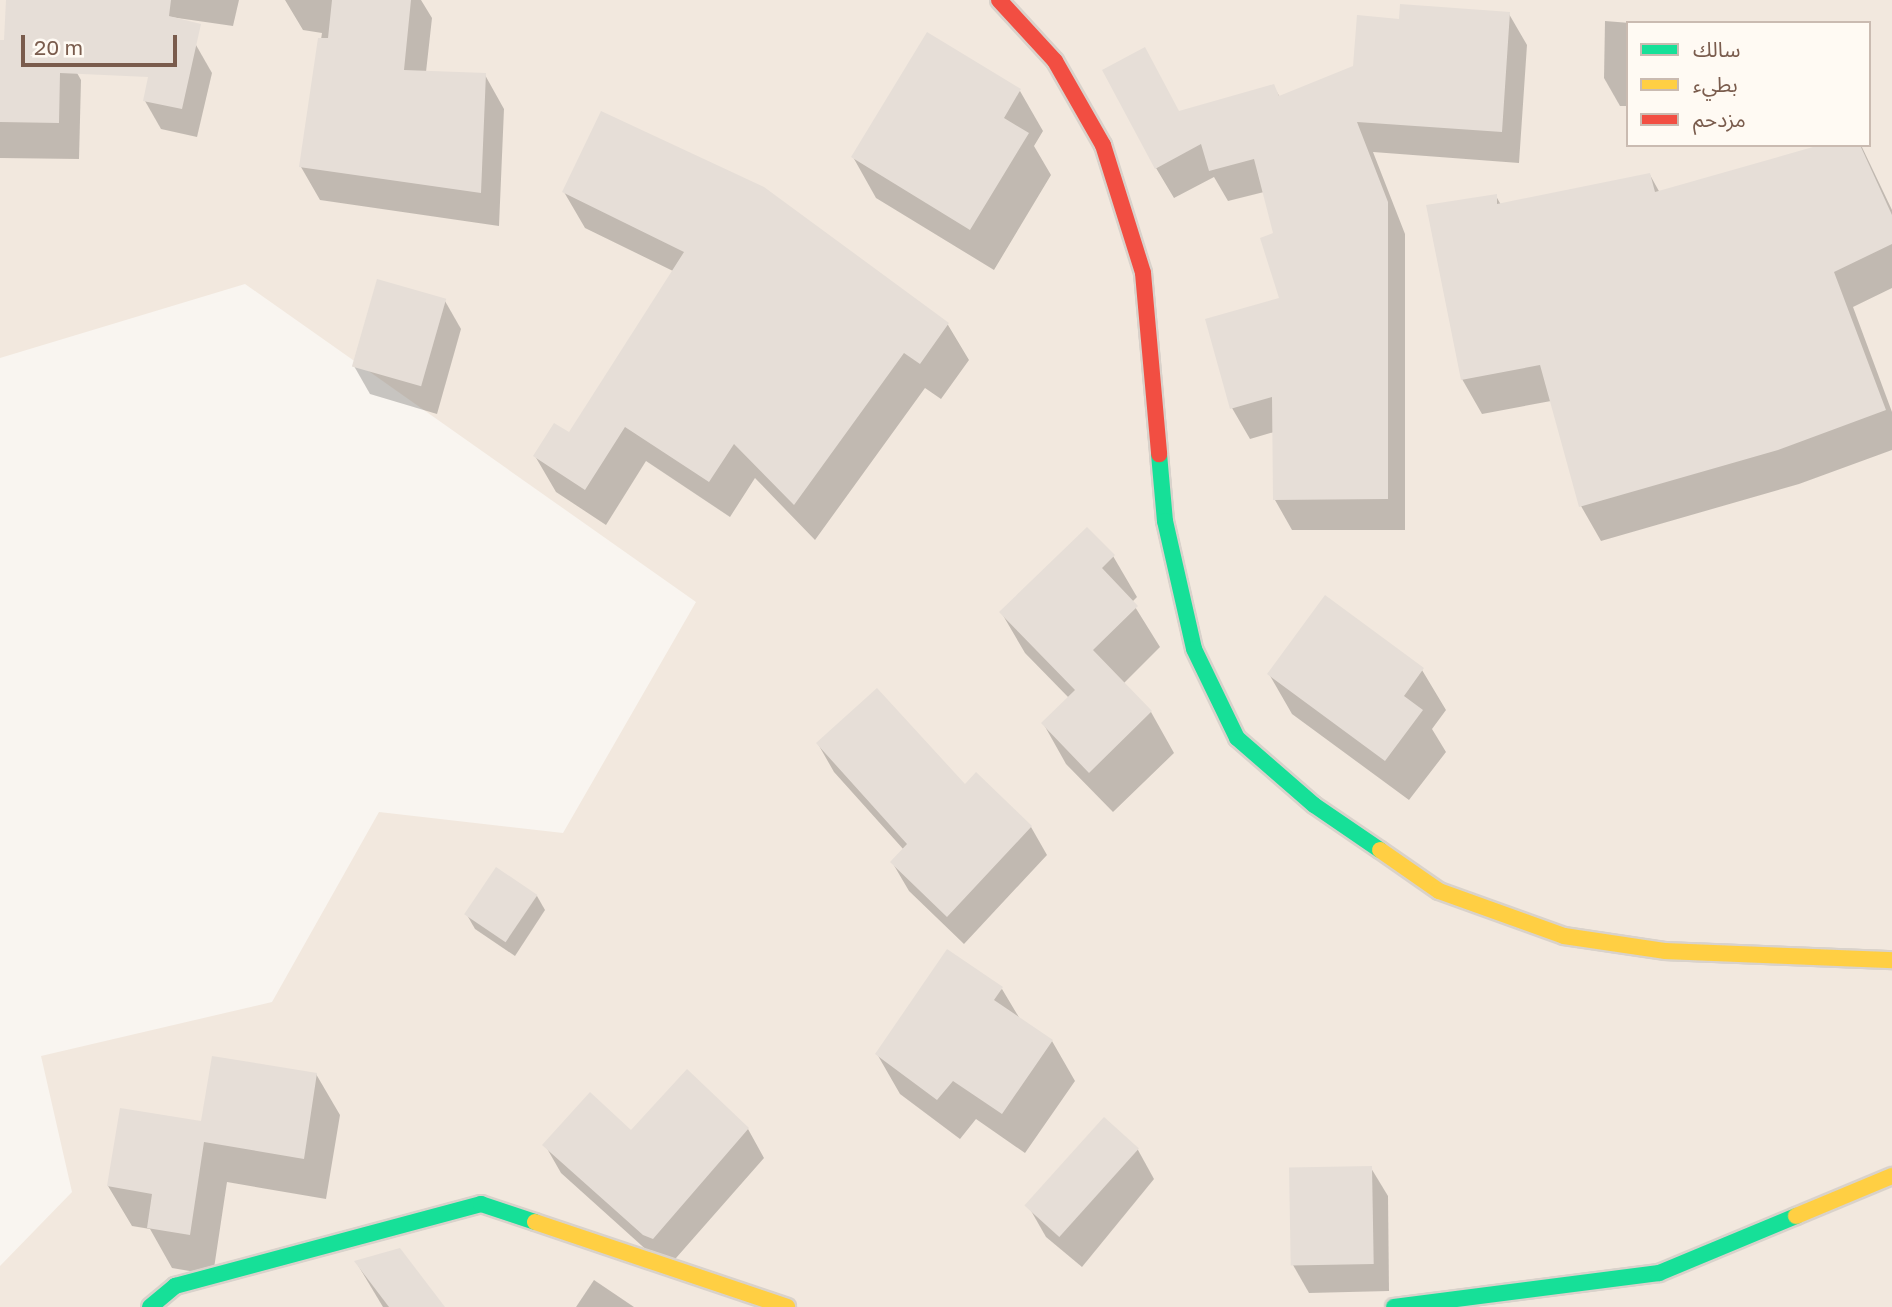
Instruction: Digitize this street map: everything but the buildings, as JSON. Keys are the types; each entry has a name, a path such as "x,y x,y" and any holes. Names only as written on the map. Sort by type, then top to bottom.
{"main road":[{"path":"999,0 1055,61 1103,145 1143,273 1165,521 1194,649 1237,738 1314,805 1439,891 1564,936 1665,951 1892,960"},
{"path":"1394,1307 1659,1273 1892,1176"},
{"path":"149,1307 175,1286 481,1205 787,1307"}],"shaded area":[{"path":"0,0 1892,0 1892,1307 0,1307 0,1266 72,1192 41,1056 272,1002 379,812 563,833 696,602 245,284 0,358"}],"traffic: fast":[{"path":"1159,454 1165,521 1194,649 1237,738 1314,805 1380,850"},
{"path":"150,1307 175,1286 481,1204 535,1222"},
{"path":"1394,1307 1659,1273 1796,1216"}],"traffic: slow":[{"path":"1380,850 1439,891 1564,936 1666,951 1892,960"},
{"path":"1796,1216 1892,1176"},
{"path":"535,1222 787,1307"}],"traffic: jam":[{"path":"999,0 1055,61 1103,145 1143,273 1159,454"}]}
